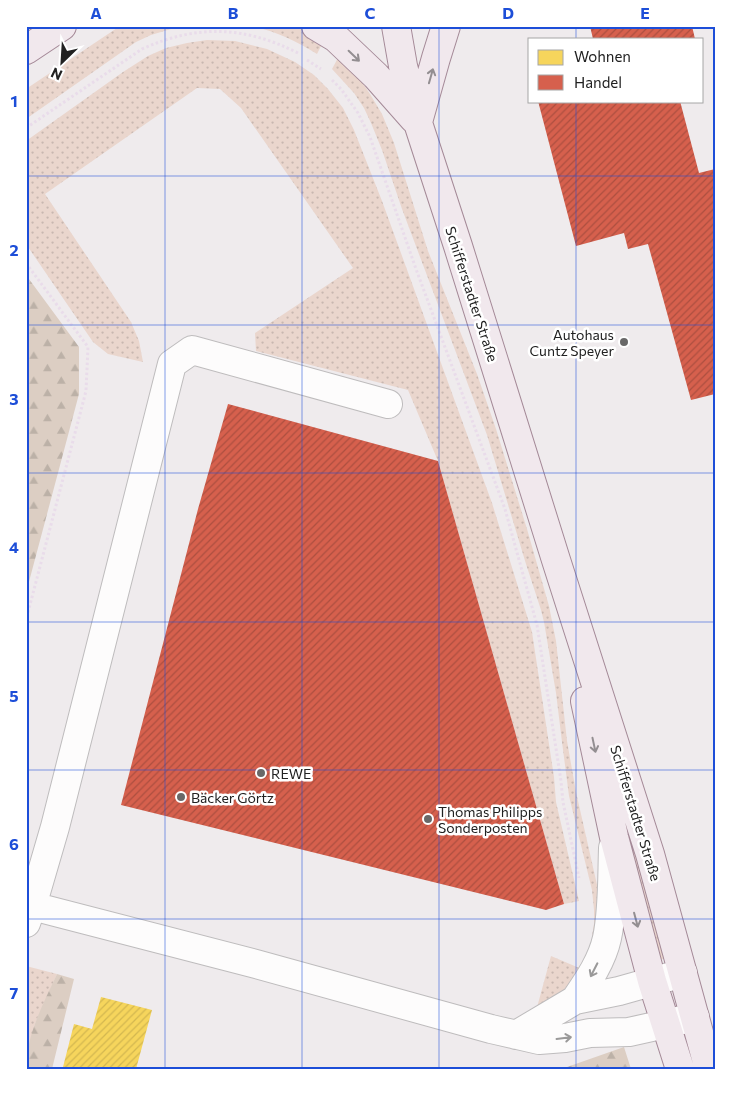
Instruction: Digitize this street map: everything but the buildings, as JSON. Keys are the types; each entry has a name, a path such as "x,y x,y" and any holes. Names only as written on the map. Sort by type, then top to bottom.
{"main road":[{"path":"26,50 62,26"},
{"path":"316,26 336,38 376,76 418,123"},
{"name":"Schifferstadter Straße","path":"396,26 403,66 418,123 650,854 709,1069"},
{"path":"418,123 446,26"},
{"name":"Schifferstadter Straße","path":"556,560 614,837 652,982 680,1069"}],"lane":[{"path":"388,404 192,350 172,364 55,828 29,914 265,967 491,1029 539,1040 566,1038 590,1033 629,1032 695,1016"},
{"path":"575,1000 589,980 607,938 612,893 614,837"},
{"path":"516,1035 575,1000 619,991 683,973"}],"path":[{"path":"26,128 142,49 158,42 198,32 220,31 241,33 269,40 285,47 301,55 320,69 341,89 353,105 370,137 416,269 505,508 537,625 563,802 579,878"},
{"path":"26,263 88,347 86,391 26,620"}],"shaded area":[{"path":"120,26 181,26 151,35 136,42 26,119 26,89"},
{"path":"252,26 298,26 323,42 317,54 286,37"},
{"path":"207,40 235,41 267,49 295,62 314,75 328,89 343,108 354,130 382,201 492,503 532,632 554,777 556,802 579,901 564,904 438,461 408,390 256,351 255,333 353,268 241,108 220,89 197,88 45,194 131,322 139,341 143,362 108,354 93,342 26,244 26,141 148,56 166,48"},
{"path":"339,56 358,76 370,94 382,114 394,143 428,251 477,374 496,429 527,529 549,606 556,641 567,741 576,792 600,898 597,938 592,936 594,910 592,890 569,796 556,693 541,610 487,435 402,209 382,150 364,108 354,93 332,69"},
{"path":"615,798 620,798 666,956 663,959 659,960"},
{"path":"551,956 584,970 539,1016 536,1011"},
{"path":"26,966 57,974 35,1024 26,1060"}],"green space":[{"path":"26,275 79,347 79,394 26,593"},
{"path":"57,974 74,979 52,1069 26,1069 32,1032"},
{"path":"624,1047 631,1069 567,1069 567,1067"}],"place":[{"name":"Autohaus Cuntz Speyer","path":"624,342"},
{"name":"REWE","path":"261,773"},
{"name":"Bäcker Görtz","path":"181,797"},
{"name":"Thomas Philipps Sonderposten","path":"428,819"}]}
